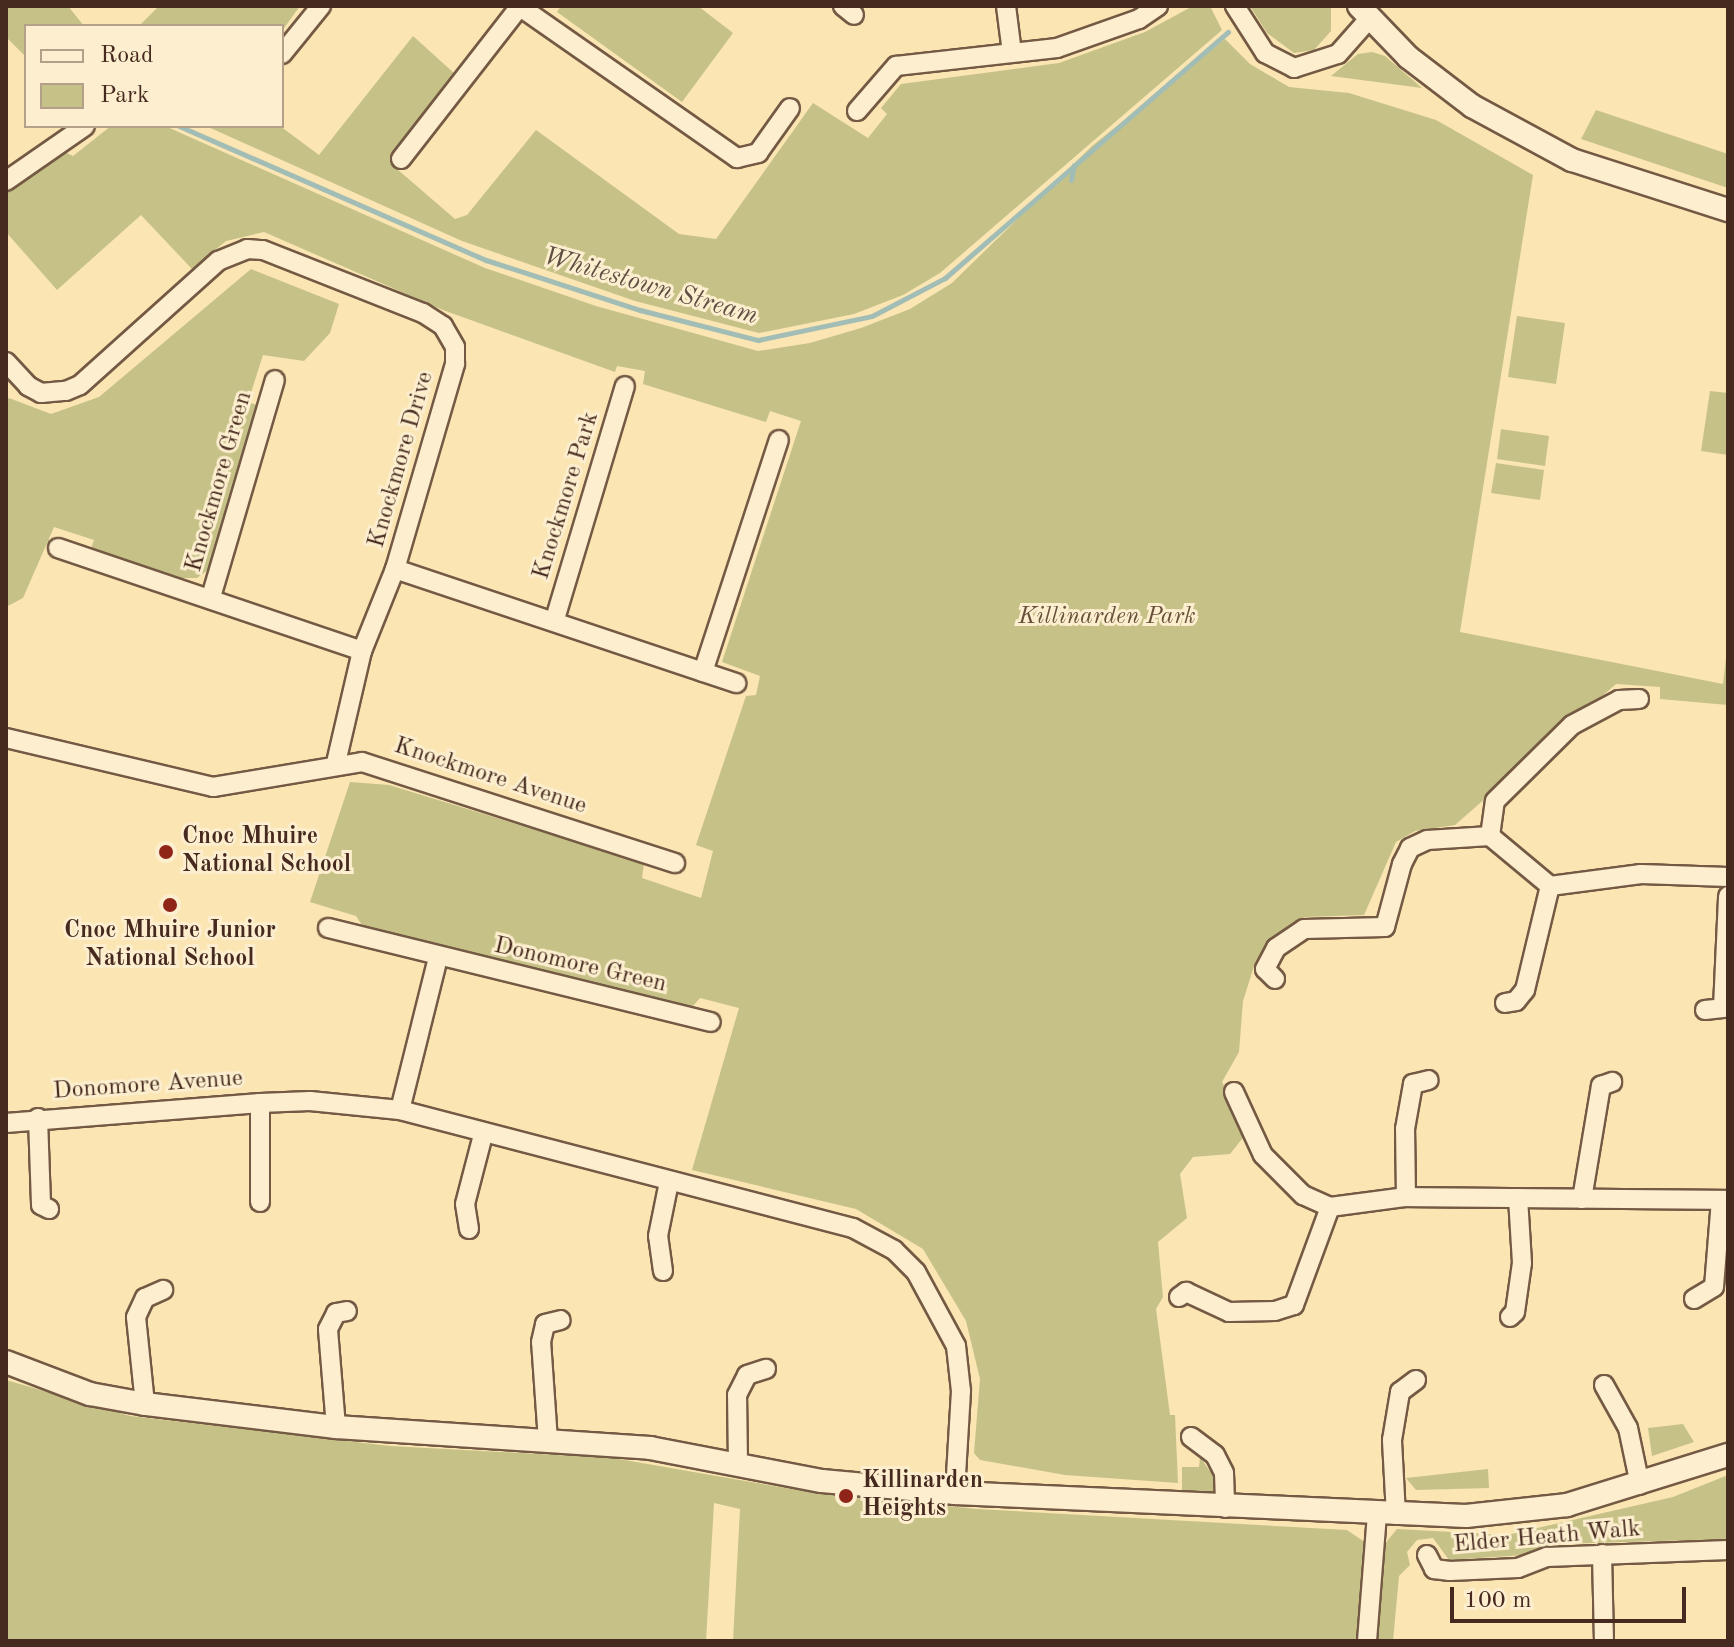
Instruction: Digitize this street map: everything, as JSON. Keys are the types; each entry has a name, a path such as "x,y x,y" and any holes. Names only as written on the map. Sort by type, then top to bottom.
{"street":[{"path":"284,52 321,6"},
{"path":"401,159 519,6 737,158 758,153 790,108"},
{"path":"1006,6 1012,53"},
{"path":"857,111 896,66 1057,48 1158,6"},
{"path":"1236,7 1254,38 1280,65 1294,68 1338,54 1364,12 1450,92 1531,139 1572,160 1728,210"},
{"path":"6,181 82,128"},
{"name":"Knockmore Drive","path":"6,362 28,386 41,393 66,391 80,385 231,253 263,250 423,313 443,326 455,347 455,364 395,569 362,651 336,763"},
{"name":"Knockmore Green","path":"211,597 275,380"},
{"name":"Knockmore Park","path":"555,619 625,386"},
{"path":"703,672 779,440"},
{"name":"Knockmore Green","path":"58,548 211,597 362,651"},
{"name":"Knockmore Park","path":"395,569 555,619 736,683"},
{"path":"1490,836 1495,801 1572,725 1619,700 1639,699"},
{"name":"Knockmore Avenue","path":"6,738 213,787 336,763 362,762 419,777 675,863"},
{"path":"1275,979 1265,969 1276,948 1304,929 1385,927 1410,848 1427,840 1490,836 1550,886 1641,874 1728,877"},
{"path":"1505,1003 1516,1001 1525,990 1550,886"},
{"path":"1705,1010 1723,1008 1728,896"},
{"name":"Donomore Green","path":"328,928 438,958 711,1022"},
{"path":"400,1110 438,958"},
{"path":"1406,1197 1405,1129 1413,1084 1429,1080"},
{"path":"1582,1199 1601,1086 1612,1082"},
{"path":"1234,1092 1263,1155 1303,1195 1330,1207 1406,1197 1725,1200 1714,1287 1694,1299"},
{"name":"Donomore Avenue","path":"6,1123 38,1118 310,1101 400,1110 483,1135 853,1228 894,1250 916,1272 956,1346 961,1391 955,1493"},
{"name":"Donomore Avenue","path":"260,1103 260,1202"},
{"name":"Donomore Avenue","path":"38,1118 41,1205 49,1209"},
{"path":"469,1229 465,1204 483,1135"},
{"path":"663,1271 658,1236 669,1182"},
{"path":"1510,1317 1515,1312 1522,1263 1518,1198"},
{"path":"1179,1297 1186,1292 1229,1312 1294,1305 1330,1207"},
{"path":"145,1404 136,1317 145,1298 163,1290"},
{"path":"336,1427 328,1329 336,1313 347,1311"},
{"path":"548,1441 541,1342 545,1324 561,1320"},
{"path":"6,1362 90,1394 145,1404 336,1427 650,1448 822,1481 955,1493 1225,1508 1466,1516 1567,1505 1640,1485 1728,1455"},
{"path":"738,1464 737,1395 747,1375 766,1369"},
{"path":"1367,1641 1400,1392 1416,1380"},
{"path":"1604,1385 1628,1428 1640,1485"},
{"path":"1191,1437 1205,1444 1220,1464 1225,1508"},
{"name":"Elder Heath Walk","path":"1427,1555 1434,1569 1450,1571 1518,1568 1547,1557 1728,1550"},
{"path":"1602,1554 1604,1641"}],"green space":[{"path":"6,6 68,6 82,24 24,24 24,55 6,37"},
{"path":"159,6 300,6 284,28 284,24 141,24"},
{"path":"561,6 698,6 733,33 682,102 557,12"},
{"path":"1193,6 1210,6 1222,30 940,273 903,295 854,314 759,333 635,301 462,241 210,128 283,128 319,155 413,36 455,74 390,163 455,219 467,215 536,130 679,234 716,239 813,103 868,138 887,114 881,108 901,84 1059,63 1145,32"},
{"path":"1250,6 1331,6 1331,31 1314,50 1294,53 1267,33"},
{"name":"Killinarden Park","path":"1225,39 1250,64 1289,87 1349,93 1436,120 1533,175 1460,632 1723,684 1728,640 1728,705 1660,699 1660,687 1616,684 1455,825 1415,831 1396,842 1364,915 1305,917 1256,960 1243,1001 1239,1052 1222,1082 1249,1130 1230,1154 1193,1157 1180,1174 1187,1218 1158,1242 1163,1297 1156,1309 1170,1415 1175,1415 1178,1483 1065,1475 980,1460 974,1453 980,1379 966,1321 923,1249 856,1209 692,1170 739,1008 700,998 692,1007 366,931 356,916 310,902 350,782 389,785 644,863 642,878 701,898 713,851 696,845 746,696 756,695 760,676 722,662 801,421 770,411 766,422 643,384 645,371 617,366 615,372 443,310 264,232 226,241 192,269 141,215 57,290 6,232 6,191 63,151 73,156 108,128 170,128 485,268 596,306 758,351 810,343 910,309 952,283 1092,146"},
{"path":"1372,52 1385,56 1422,88 1331,76 1358,54"},
{"path":"1596,110 1728,154 1728,188 1581,139"},
{"path":"251,269 339,304 330,333 304,361 263,355 248,402 257,405 208,570 197,578 182,578 91,549 94,540 54,527 23,598 6,607 6,401 9,398 51,414 99,397"},
{"path":"1517,316 1565,323 1556,384 1508,377"},
{"path":"1710,391 1728,393 1728,455 1701,451"},
{"path":"1501,429 1549,436 1545,466 1497,459"},
{"path":"1496,463 1544,470 1540,500 1491,493"},
{"path":"6,1380 130,1416 390,1446 613,1458 803,1491 977,1509 1347,1530 1366,1543 1357,1641 733,1641 740,1509 714,1503 706,1641 6,1641"},
{"path":"1683,1424 1694,1442 1652,1456 1648,1428"},
{"path":"1200,1457 1214,1477 1213,1493 1182,1490 1182,1467 1199,1467"},
{"path":"1488,1469 1489,1488 1416,1490 1406,1478"},
{"path":"1728,1475 1728,1539 1558,1544 1524,1555 1449,1560 1433,1538 1417,1540 1407,1552 1410,1565 1399,1576 1393,1641 1372,1641 1384,1545 1397,1529 1507,1535 1673,1497"}],"waterway":[{"name":"Whitestown Stream","path":"184,128 486,260 640,310 758,340 872,316 945,278 1228,32"},
{"path":"1071,180 1074,165"}],"place":[{"name":"Cnoc Mhuire National School","path":"166,852"},
{"name":"Cnoc Mhuire Junior National School","path":"170,905"},
{"name":"Killinarden Heights","path":"846,1496"}]}
